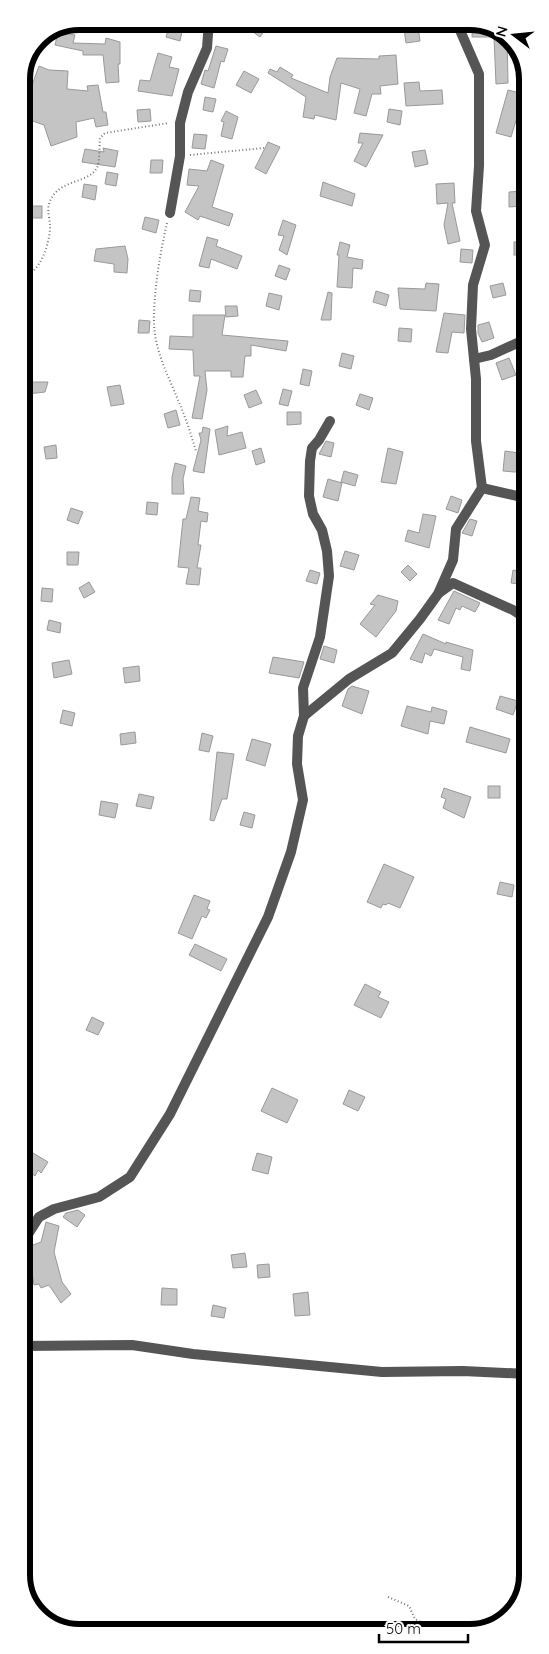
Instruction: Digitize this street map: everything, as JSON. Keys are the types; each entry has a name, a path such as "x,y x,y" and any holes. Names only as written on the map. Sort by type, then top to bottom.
{"street":[{"path":"170,213 180,156 180,124 188,92 206,48 208,30"},
{"path":"304,716 349,679 392,653 438,594 453,560 456,529 482,488 476,441 474,359 471,329 473,285 485,245 476,211 479,166 479,74 460,30"},
{"path":"474,359 491,355 519,343"},
{"path":"30,1231 39,1217 54,1209 99,1197 130,1177 170,1114 268,918 291,852 303,800 297,764 298,736 304,716 303,688 320,638 329,576 322,530 312,514 309,496 310,460 312,448 330,421"},
{"path":"482,488 519,496"},
{"path":"438,594 453,583 519,614"},
{"path":"30,1346 132,1345 202,1355 382,1372 519,1374"}],"path":[{"path":"30,273 41,262 50,229 49,205 55,191 90,176 98,166 100,138 105,133 164,123 180,124"},
{"path":"180,156 264,148"},
{"path":"170,213 160,258 154,322 159,349 168,377 184,414 196,451"},
{"path":"388,1597 409,1606 415,1619 425,1624"}],"building":[{"path":"168,30 182,30 180,41 166,37"},
{"path":"250,30 265,30 260,37"},
{"path":"404,30 419,30 420,41 406,43"},
{"path":"472,30 486,33 489,34 489,37 472,37"},
{"path":"63,33 75,35 73,43 105,44 106,38 120,42 119,82 106,83 103,55 83,55 83,51 55,45 57,35"},
{"path":"216,46 228,49 224,62 221,61 214,88 201,84 205,70 208,71"},
{"path":"158,53 172,57 169,67 179,69 172,96 138,91 140,80 150,81"},
{"path":"396,55 398,84 380,86 381,94 372,94 366,116 354,113 360,89 341,83 336,120 315,115 314,119 303,117 306,97 268,73 270,69 277,72 280,67 293,75 291,78 328,93 330,77 337,58 379,59 379,56"},
{"path":"495,60 508,60 508,83 496,84"},
{"path":"39,66 49,70 68,71 67,89 88,91 87,86 98,85 103,112 106,112 108,125 96,127 94,118 76,122 77,137 51,146 44,125 30,120 30,84 32,85"},
{"path":"244,71 259,79 251,93 236,85"},
{"path":"419,82 420,91 442,90 443,104 406,106 404,83"},
{"path":"508,90 519,93 519,111 511,137 496,133"},
{"path":"205,97 216,99 213,112 203,110"},
{"path":"150,109 151,121 138,122 137,110"},
{"path":"389,109 402,111 400,125 387,122"},
{"path":"226,111 238,117 232,139 221,136 224,122 221,121"},
{"path":"360,133 383,135 366,167 354,161 363,143 358,143"},
{"path":"194,134 207,135 205,149 192,148"},
{"path":"268,142 280,147 266,174 255,168"},
{"path":"103,148 118,151 115,167 82,162 85,149 104,152"},
{"path":"425,150 428,164 415,167 412,152"},
{"path":"151,160 163,160 162,173 150,173"},
{"path":"211,160 224,165 212,207 233,214 229,226 200,216 198,220 185,212 199,186 187,185 189,169 207,171"},
{"path":"107,172 118,174 116,186 105,184"},
{"path":"323,182 355,194 352,206 320,196"},
{"path":"454,183 455,203 452,203 460,241 448,244 444,225 448,203 437,204 436,184"},
{"path":"84,184 97,186 95,200 82,197"},
{"path":"519,191 519,206 509,207 509,192"},
{"path":"30,206 42,206 42,218 30,218"},
{"path":"145,217 159,220 156,233 142,229"},
{"path":"283,220 296,225 287,255 279,250 284,236 278,235"},
{"path":"207,237 218,240 216,246 242,256 237,269 211,259 209,268 199,266"},
{"path":"340,242 350,245 347,257 363,260 362,269 353,268 352,288 337,287 339,255 337,255"},
{"path":"514,242 519,242 519,255 514,255"},
{"path":"125,246 128,259 127,273 114,272 114,264 94,261 96,249"},
{"path":"461,249 473,250 472,263 460,262"},
{"path":"279,265 290,269 286,280 275,276"},
{"path":"426,283 439,284 436,311 400,309 398,288 425,289"},
{"path":"503,283 506,295 493,298 490,286"},
{"path":"190,290 201,291 200,302 189,301"},
{"path":"376,291 389,295 386,306 373,302"},
{"path":"328,292 332,293 331,320 321,320"},
{"path":"269,293 282,296 279,310 266,306"},
{"path":"225,306 237,306 238,316 226,317"},
{"path":"444,313 465,315 464,333 452,332 448,353 436,352"},
{"path":"193,315 225,315 222,335 288,341 286,351 251,345 251,356 245,356 243,377 231,377 231,371 205,371 207,390 202,419 192,418 200,376 194,376 193,350 169,349 170,336 193,337"},
{"path":"139,320 150,321 149,333 138,333"},
{"path":"489,322 494,338 482,342 478,333 478,325"},
{"path":"399,328 412,329 411,342 398,341"},
{"path":"342,353 354,356 351,369 339,366"},
{"path":"509,358 516,375 502,380 496,363"},
{"path":"303,369 312,371 309,386 300,384"},
{"path":"30,382 48,382 45,392 30,394"},
{"path":"120,385 124,404 111,406 107,387"},
{"path":"283,389 292,391 288,406 279,404"},
{"path":"256,390 262,403 249,408 244,395"},
{"path":"360,394 373,398 369,410 356,405"},
{"path":"176,410 180,425 168,428 164,414"},
{"path":"287,412 301,412 301,424 287,425"},
{"path":"228,426 227,436 242,432 246,448 219,455 215,430"},
{"path":"203,427 210,429 204,473 193,471 201,440 199,433 202,433"},
{"path":"326,441 334,443 331,457 319,454"},
{"path":"56,445 57,458 46,459 44,447"},
{"path":"261,448 265,462 256,465 252,451"},
{"path":"388,448 403,452 396,484 381,482"},
{"path":"505,451 519,453 519,472 503,471"},
{"path":"175,463 186,466 183,479 184,494 172,494 172,477"},
{"path":"344,471 358,475 355,486 341,482"},
{"path":"328,479 342,483 338,501 323,497"},
{"path":"451,496 462,500 458,513 446,509"},
{"path":"191,497 200,498 198,511 208,513 207,522 201,521 198,545 201,545 197,568 201,568 199,585 186,584 189,568 178,567 183,519 186,519"},
{"path":"147,502 158,503 157,515 146,514"},
{"path":"71,508 83,512 78,524 67,520"},
{"path":"423,514 436,516 429,548 405,541 408,530 419,533"},
{"path":"470,519 477,521 472,536 462,533"},
{"path":"345,551 359,555 354,570 340,566"},
{"path":"67,552 79,552 78,565 67,565"},
{"path":"408,565 417,574 410,581 401,572"},
{"path":"310,570 320,573 317,584 306,581"},
{"path":"513,570 519,571 519,584 511,583"},
{"path":"89,582 95,592 84,598 79,588"},
{"path":"42,588 53,589 52,602 41,601"},
{"path":"454,591 480,603 475,612 462,606 460,610 456,608 449,624 438,620"},
{"path":"378,595 398,601 396,611 376,637 360,624 375,605 370,604"},
{"path":"49,620 61,623 60,633 47,630"},
{"path":"423,634 446,644 446,642 473,650 470,671 461,669 463,657 434,649 431,656 425,653 422,663 410,659"},
{"path":"324,646 337,650 334,663 320,659"},
{"path":"273,657 304,662 299,678 269,673"},
{"path":"69,660 72,674 54,678 52,663"},
{"path":"139,666 140,681 125,683 123,668"},
{"path":"352,686 369,691 362,714 342,706 348,689"},
{"path":"500,696 518,701 513,715 496,709"},
{"path":"407,706 431,712 432,707 447,711 444,724 430,721 428,734 401,726"},
{"path":"63,710 75,713 72,726 60,723"},
{"path":"470,727 510,739 506,753 466,742"},
{"path":"135,732 136,743 121,745 120,734"},
{"path":"202,733 213,736 209,752 199,750"},
{"path":"252,739 271,744 265,766 246,760"},
{"path":"217,752 234,754 227,799 222,799 214,821 210,820"},
{"path":"488,786 500,786 500,798 488,798"},
{"path":"444,788 471,797 464,818 443,808 446,799 441,797"},
{"path":"139,794 154,797 151,809 136,806"},
{"path":"101,801 118,804 115,818 99,815"},
{"path":"244,812 255,815 252,828 240,825"},
{"path":"384,864 414,877 400,908 388,903 386,905 383,904 381,908 367,902"},
{"path":"500,882 514,885 512,897 497,894"},
{"path":"194,895 210,901 207,909 210,910 206,918 202,916 192,939 178,933"},
{"path":"195,944 227,959 221,971 189,955"},
{"path":"365,984 381,992 378,997 389,1002 381,1018 354,1005"},
{"path":"92,1017 104,1023 98,1035 86,1030"},
{"path":"272,1088 298,1100 287,1123 261,1111"},
{"path":"349,1090 365,1097 358,1111 343,1104"},
{"path":"30,1151 48,1162 41,1173 38,1170 35,1176 30,1173"},
{"path":"257,1153 272,1157 268,1174 252,1170"},
{"path":"78,1210 85,1215 77,1227 63,1217 66,1213"},
{"path":"46,1222 59,1226 54,1252 62,1282 71,1294 61,1303 49,1285 41,1288 39,1284 34,1285 30,1246 41,1242"},
{"path":"245,1253 247,1267 233,1268 231,1255"},
{"path":"269,1264 270,1277 258,1278 257,1265"},
{"path":"162,1288 177,1289 177,1305 161,1305"},
{"path":"308,1292 310,1315 295,1316 293,1294"},
{"path":"213,1305 226,1308 224,1318 211,1316"}]}
